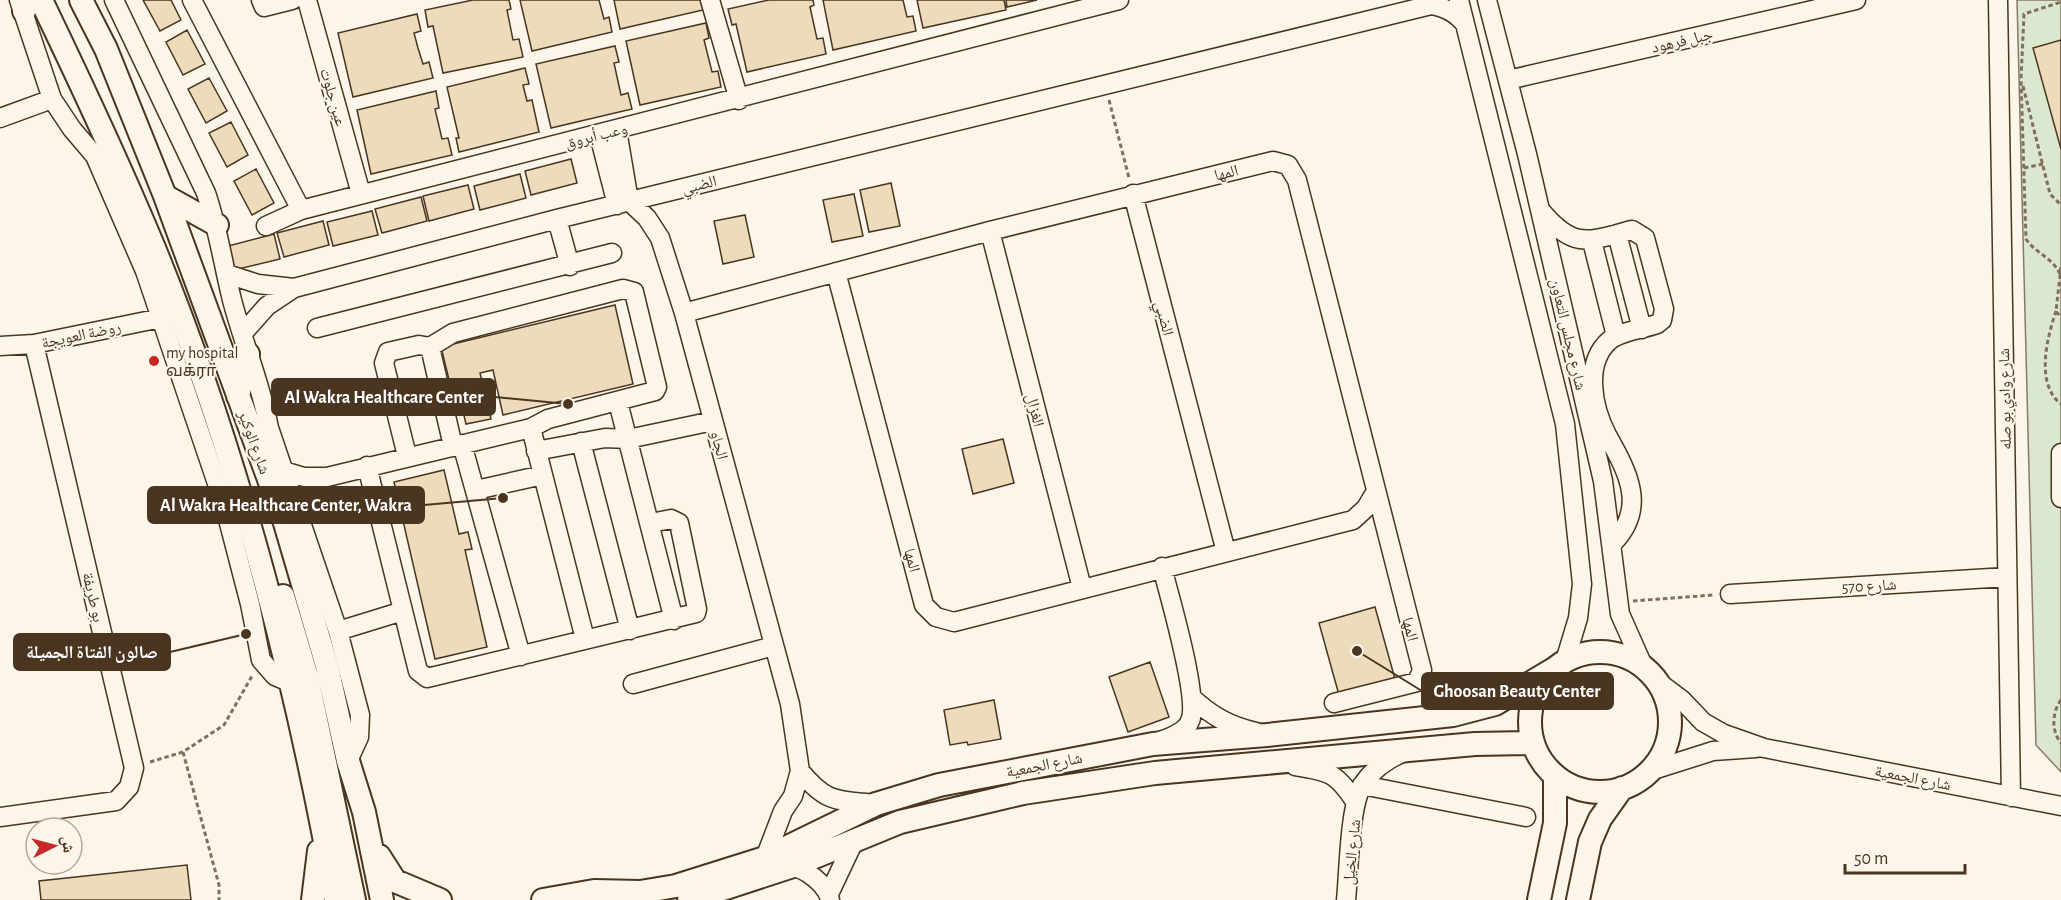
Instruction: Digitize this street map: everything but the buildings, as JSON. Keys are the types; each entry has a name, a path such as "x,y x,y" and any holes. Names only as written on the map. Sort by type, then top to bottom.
{"main road":[{"name":"شارع الوكير","path":"81,0 106,50 165,196 285,523 327,666 348,761 364,812 382,900"},
{"name":"شارع الوكير","path":"28,3 84,88 154,248 223,438 255,546 290,682 321,819 336,900"},
{"path":"165,196 217,225"},
{"path":"238,396 245,343"},
{"path":"223,438 269,549 307,677 354,900"},
{"path":"1578,900 1590,842 1600,819 1622,789 1650,771 1663,751 1669,728 1667,704 1651,675 1626,657 1605,652 1584,653 1559,665 1541,684 1533,703 1530,723 1533,743 1542,761 1555,776 1575,788 1598,792 1622,789"},
{"name":"شارع الجمعية","path":"543,900 594,891 640,892 676,886 765,858 876,804 939,785 1153,744 1267,735 1453,715 1495,704 1559,665"},
{"name":"شارع الجمعية","path":"689,900 790,867 900,822 1023,794 1155,773 1265,762 1475,744 1533,743"},
{"path":"1539,900 1555,823 1555,776"},
{"path":"364,812 381,862 395,881 440,900"},
{"path":"313,900 321,819"}],"street":[{"path":"114,0 206,193 217,225 226,274 245,343 256,372 269,428 338,631 360,715 359,737 348,761"},
{"path":"192,0 301,210"},
{"path":"261,0 264,7 292,0"},
{"name":"عين جلوت","path":"307,0 361,194"},
{"path":"710,0 739,100"},
{"name":"وعب أبروق","path":"267,226 301,210 361,194 739,100 1119,0"},
{"name":"شارع مجلس التعاون","path":"1459,0 1565,424 1582,584 1578,618 1559,665"},
{"name":"شارع مجلس التعاون","path":"1487,0 1540,209 1603,481 1613,543 1620,614 1651,675"},
{"name":"جبل فرهود","path":"1508,80 1856,0"},
{"name":"شارع وادي بو صله","path":"1998,0 2011,797"},
{"name":"الضبي","path":"245,343 267,306 294,288 557,219 1433,2 1456,14 1465,24"},
{"name":"شارع الوكير","path":"28,3 52,99 72,129 95,156 145,271 224,504 250,604 261,660"},
{"path":"0,118 52,99"},
{"path":"608,132 623,203"},
{"name":"المها","path":"684,313 1133,194 1273,160 1288,165 1297,180 1422,670 1417,682 1334,703"},
{"name":"الضبي","path":"1133,194 1226,552"},
{"name":"الجاو","path":"623,203 647,218 660,238 684,313 790,704 800,771 793,796 783,811 765,858"},
{"path":"1540,209 1554,226 1569,237 1592,241 1632,230 1645,238 1664,309 1665,315 1660,322 1616,336 1598,356 1593,376 1601,422 1623,462 1630,489 1626,530 1613,543"},
{"path":"557,219 570,266"},
{"name":"الغزال","path":"990,231 1082,588"},
{"path":"1617,234 1642,329"},
{"path":"1592,241 1616,336"},
{"path":"317,328 570,266 612,253"},
{"name":"المها","path":"836,272 924,605 936,616 954,622 1353,520 1366,508 1376,491"},
{"name":"الضبي","path":"226,274 258,284 294,288"},
{"path":"284,471 304,477 327,477 531,428 548,419 655,391 657,387 634,292 630,289 453,333 430,346 419,345 388,352 384,363 407,456"},
{"name":"روضة العويجة","path":"0,346 34,344 161,318"},
{"name":"بو طريفة","path":"34,344 134,768"},
{"path":"430,346 458,445 476,490 521,656"},
{"path":"618,402 651,523 674,620"},
{"path":"536,451 604,438 628,438 714,421"},
{"path":"531,428 585,639"},
{"path":"581,442 630,630"},
{"path":"2061,453 2061,498"},
{"path":"367,466 418,671 427,678 696,613 679,523 671,519 651,523"},
{"path":"476,490 543,474"},
{"path":"1153,744 1178,734 1190,721 1192,698 1162,567"},
{"name":"شارع 570","path":"1730,594 2007,577"},
{"path":"338,631 403,611"},
{"path":"633,684 774,646"},
{"path":"261,660 275,676 290,682"},
{"name":"شارع الجمعية","path":"1651,675 1682,700 1703,722 1724,734 1764,748 2061,806"},
{"path":"1192,698 1211,715 1231,726 1267,735"},
{"name":"شارع الجمعية","path":"1650,771 1713,751 1764,748"},
{"name":"شارع الخيل","path":"1346,900 1356,803 1362,785 1383,762 1411,750"},
{"name":"شارع الخيل","path":"1265,762 1322,770 1343,782 1356,803"},
{"path":"0,817 116,801 129,787 134,768"},
{"path":"800,771 816,790 830,799 876,804"},
{"path":"1362,785 1526,817"},
{"path":"790,867 797,867 813,877 830,897 855,839"}],"path":[{"path":"2060,274 2049,258 2030,245 2026,238 2021,79 2024,14 2061,2"},
{"path":"2021,79 2050,194 2061,205"},
{"path":"1105,84 1133,194"},
{"path":"2023,168 2043,164"},
{"path":"2061,267 2056,311 2048,345 2047,379 2052,397 2061,404"},
{"path":"2056,311 2061,318"},
{"path":"1619,602 1730,594"},
{"path":"134,768 183,752 224,725 261,660"},
{"path":"2061,700 2054,716 2055,732 2061,742"},
{"path":"183,752 219,885 219,900"}],"green space":[{"path":"2017,0 2061,0 2061,772 2036,745"}],"place":[{"name":"my hospital வக்ரா","path":"154,361"},
{"name":"Al Wakra Healthcare Center","path":"568,404"},
{"name":"Al Wakra Healthcare Center, Wakra","path":"503,498"},
{"name":"صالون الفتاة الجميلة","path":"246,634"},
{"name":"Ghoosan Beauty Center","path":"1357,651"}]}
